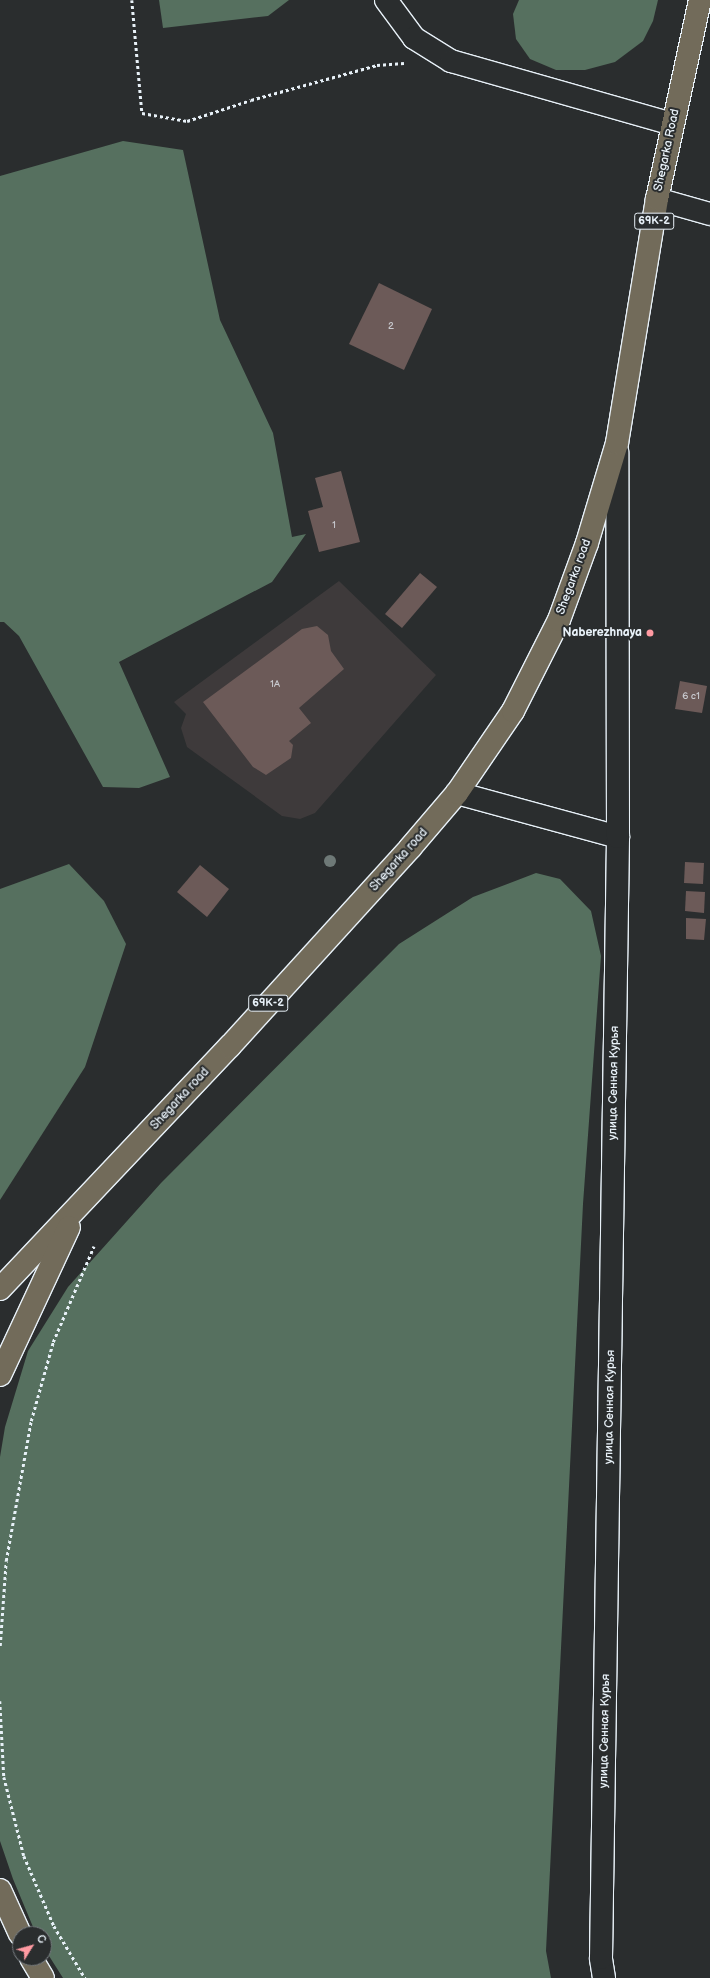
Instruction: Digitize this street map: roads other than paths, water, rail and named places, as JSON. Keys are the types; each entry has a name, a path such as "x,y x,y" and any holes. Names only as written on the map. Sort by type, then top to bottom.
{"main road":[{"name":"Shegarka Road","path":"617,443 657,199 700,0"},
{"name":"Shegarka road","path":"0,1289 76,1210 272,999 457,794 513,711 556,627 587,543 617,443"},
{"path":"0,1375 76,1210"},
{"path":"0,1890 16,1926"},
{"path":"36,1966 43,1978"}],"street":[{"path":"386,0 414,38 451,61 672,124"},
{"path":"657,199 710,214"},
{"name":"улица Сенная Курья","path":"604,1978 601,1958 618,837 617,443"},
{"path":"457,794 618,837"}],"place":[{"name":"Naberezhnaya","path":"650,633"}]}
